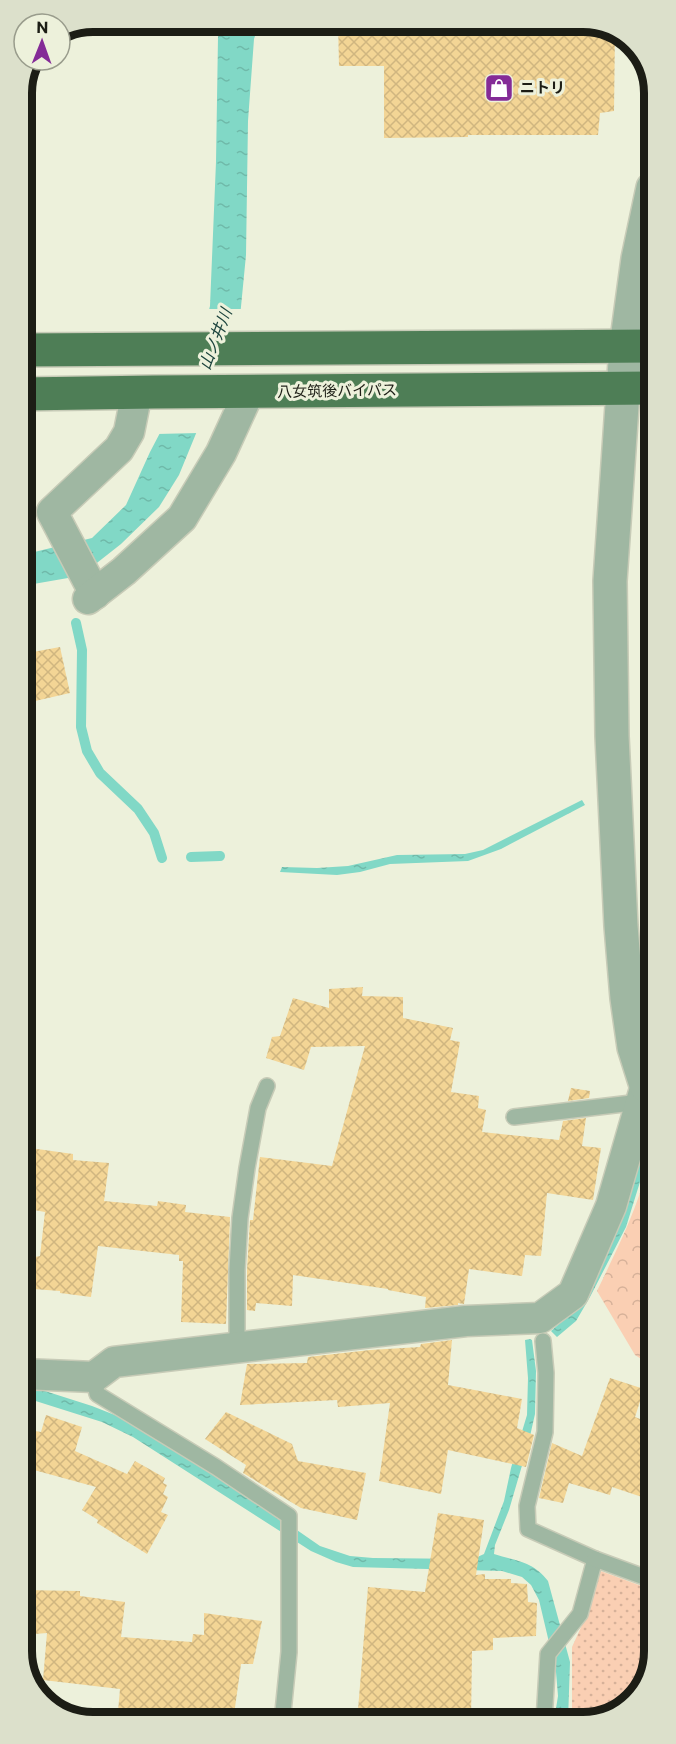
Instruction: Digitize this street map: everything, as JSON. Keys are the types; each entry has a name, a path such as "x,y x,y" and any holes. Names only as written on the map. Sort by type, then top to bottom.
{"highway":[{"path":"32,350 639,347"},
{"name":"八女筑後バイパス","path":"32,394 638,388"}],"street":[{"path":"644,231 638,259 638,388 610,581 612,736 622,938 634,1047 644,1076"},
{"path":"146,392 119,449 52,512 91,593 124,571 182,518 221,453 238,392"},
{"path":"32,1374 94,1377 114,1362 466,1321 542,1327 573,1294 611,1206 644,1100"}],"lane":[{"path":"237,1348 240,1218 258,1108 267,1086"},
{"path":"514,1117 644,1088"},
{"path":"542,1327 546,1373 545,1432 527,1506 528,1529 595,1559 644,1577"},
{"path":"94,1377 97,1394 216,1467 289,1516 289,1652 283,1712"},
{"path":"545,1713 549,1654 580,1614 595,1559"}],"shaded area":[{"path":"644,448 644,828 643,815 640,499"}],"green space":[{"path":"644,1180 644,1361 635,1355 597,1291 626,1230"},
{"path":"598,1570 644,1587 643,1663 636,1682 627,1695 610,1706 591,1712 572,1713 572,1647 582,1625"}],"water":[{"name":"山ノ井川","path":"219,32 256,32 248,121 246,255 240,317 220,375 179,475 159,507 121,544 93,566 68,578 32,584 32,553 92,538 126,505 150,452 194,368 210,306"},
{"path":"582,800 585,805 501,849 468,861 390,864 337,875 280,872 282,867 348,866 397,855 465,854 483,850"},
{"path":"644,1129 644,1169 626,1227 576,1321 557,1337 551,1331 568,1316"},
{"path":"525,1340 532,1340 536,1371 535,1414 509,1510 495,1545 494,1554 517,1560 536,1569 548,1581 570,1662 568,1713 555,1713 558,1696 556,1672 539,1600 531,1585 522,1577 502,1571 353,1567 336,1562 311,1551 133,1437 102,1422 32,1400 32,1387 130,1421 229,1483 320,1546 350,1556 373,1558 473,1559 484,1554 504,1501 527,1415 528,1378"}],"pier":[{"path":"207,309 244,309 243,318 222,376 199,433 156,434 191,366"}],"building":[{"name":"ニトリ","path":"338,32 595,33 615,41 614,111 600,113 598,135 468,135 468,137 384,138 384,66 339,66"},
{"path":"60,647 70,693 32,702 32,652"},
{"path":"363,987 362,996 403,997 403,1018 453,1028 450,1040 460,1042 451,1092 479,1096 478,1108 486,1110 482,1132 559,1140 563,1121 586,1118 582,1146 601,1148 593,1200 547,1193 541,1256 525,1255 522,1276 469,1269 464,1304 425,1308 426,1297 293,1275 292,1306 256,1303 255,1311 247,1310 250,1220 253,1220 260,1157 332,1166 365,1046 311,1047 304,1070 266,1058 272,1037 280,1036 293,998 329,1008 329,989"},
{"path":"571,1088 590,1091 589,1098 568,1101"},
{"path":"32,1148 73,1154 73,1160 109,1163 104,1201 157,1206 158,1201 186,1205 185,1212 230,1217 226,1324 181,1322 183,1261 179,1261 179,1255 98,1246 91,1297 33,1289 35,1257 40,1256 45,1212 32,1210"},
{"path":"452,1340 448,1385 522,1399 517,1428 534,1435 526,1467 448,1450 441,1494 379,1481 390,1403 338,1407 337,1400 240,1405 247,1364 307,1363 308,1357 420,1347 421,1344"},
{"path":"610,1378 644,1389 635,1417 644,1421 644,1498 612,1487 610,1495 569,1483 563,1503 539,1498 552,1443 582,1456"},
{"path":"226,1412 292,1444 298,1461 366,1473 357,1520 301,1508 243,1473 246,1465 205,1439"},
{"path":"46,1415 82,1427 75,1451 127,1474 135,1461 165,1478 163,1483 167,1485 163,1494 168,1497 161,1512 168,1515 147,1554 97,1523 98,1520 82,1510 96,1487 32,1469 32,1430 41,1432"},
{"path":"438,1513 484,1520 476,1575 485,1574 485,1579 511,1579 511,1583 527,1584 528,1602 537,1603 536,1636 493,1638 493,1650 472,1651 471,1713 358,1713 368,1587 425,1592"},
{"path":"32,1590 80,1591 80,1596 125,1602 121,1637 192,1642 193,1634 204,1635 204,1613 262,1621 253,1664 241,1664 234,1712 118,1712 120,1689 43,1680 47,1633 32,1634"}],"waterway":[{"path":"76,623 82,650 81,727 87,751 100,773 138,809 154,833 162,858"},
{"path":"191,857 220,856"}],"place":[{"name":"ニトリ","path":"499,88"}]}
